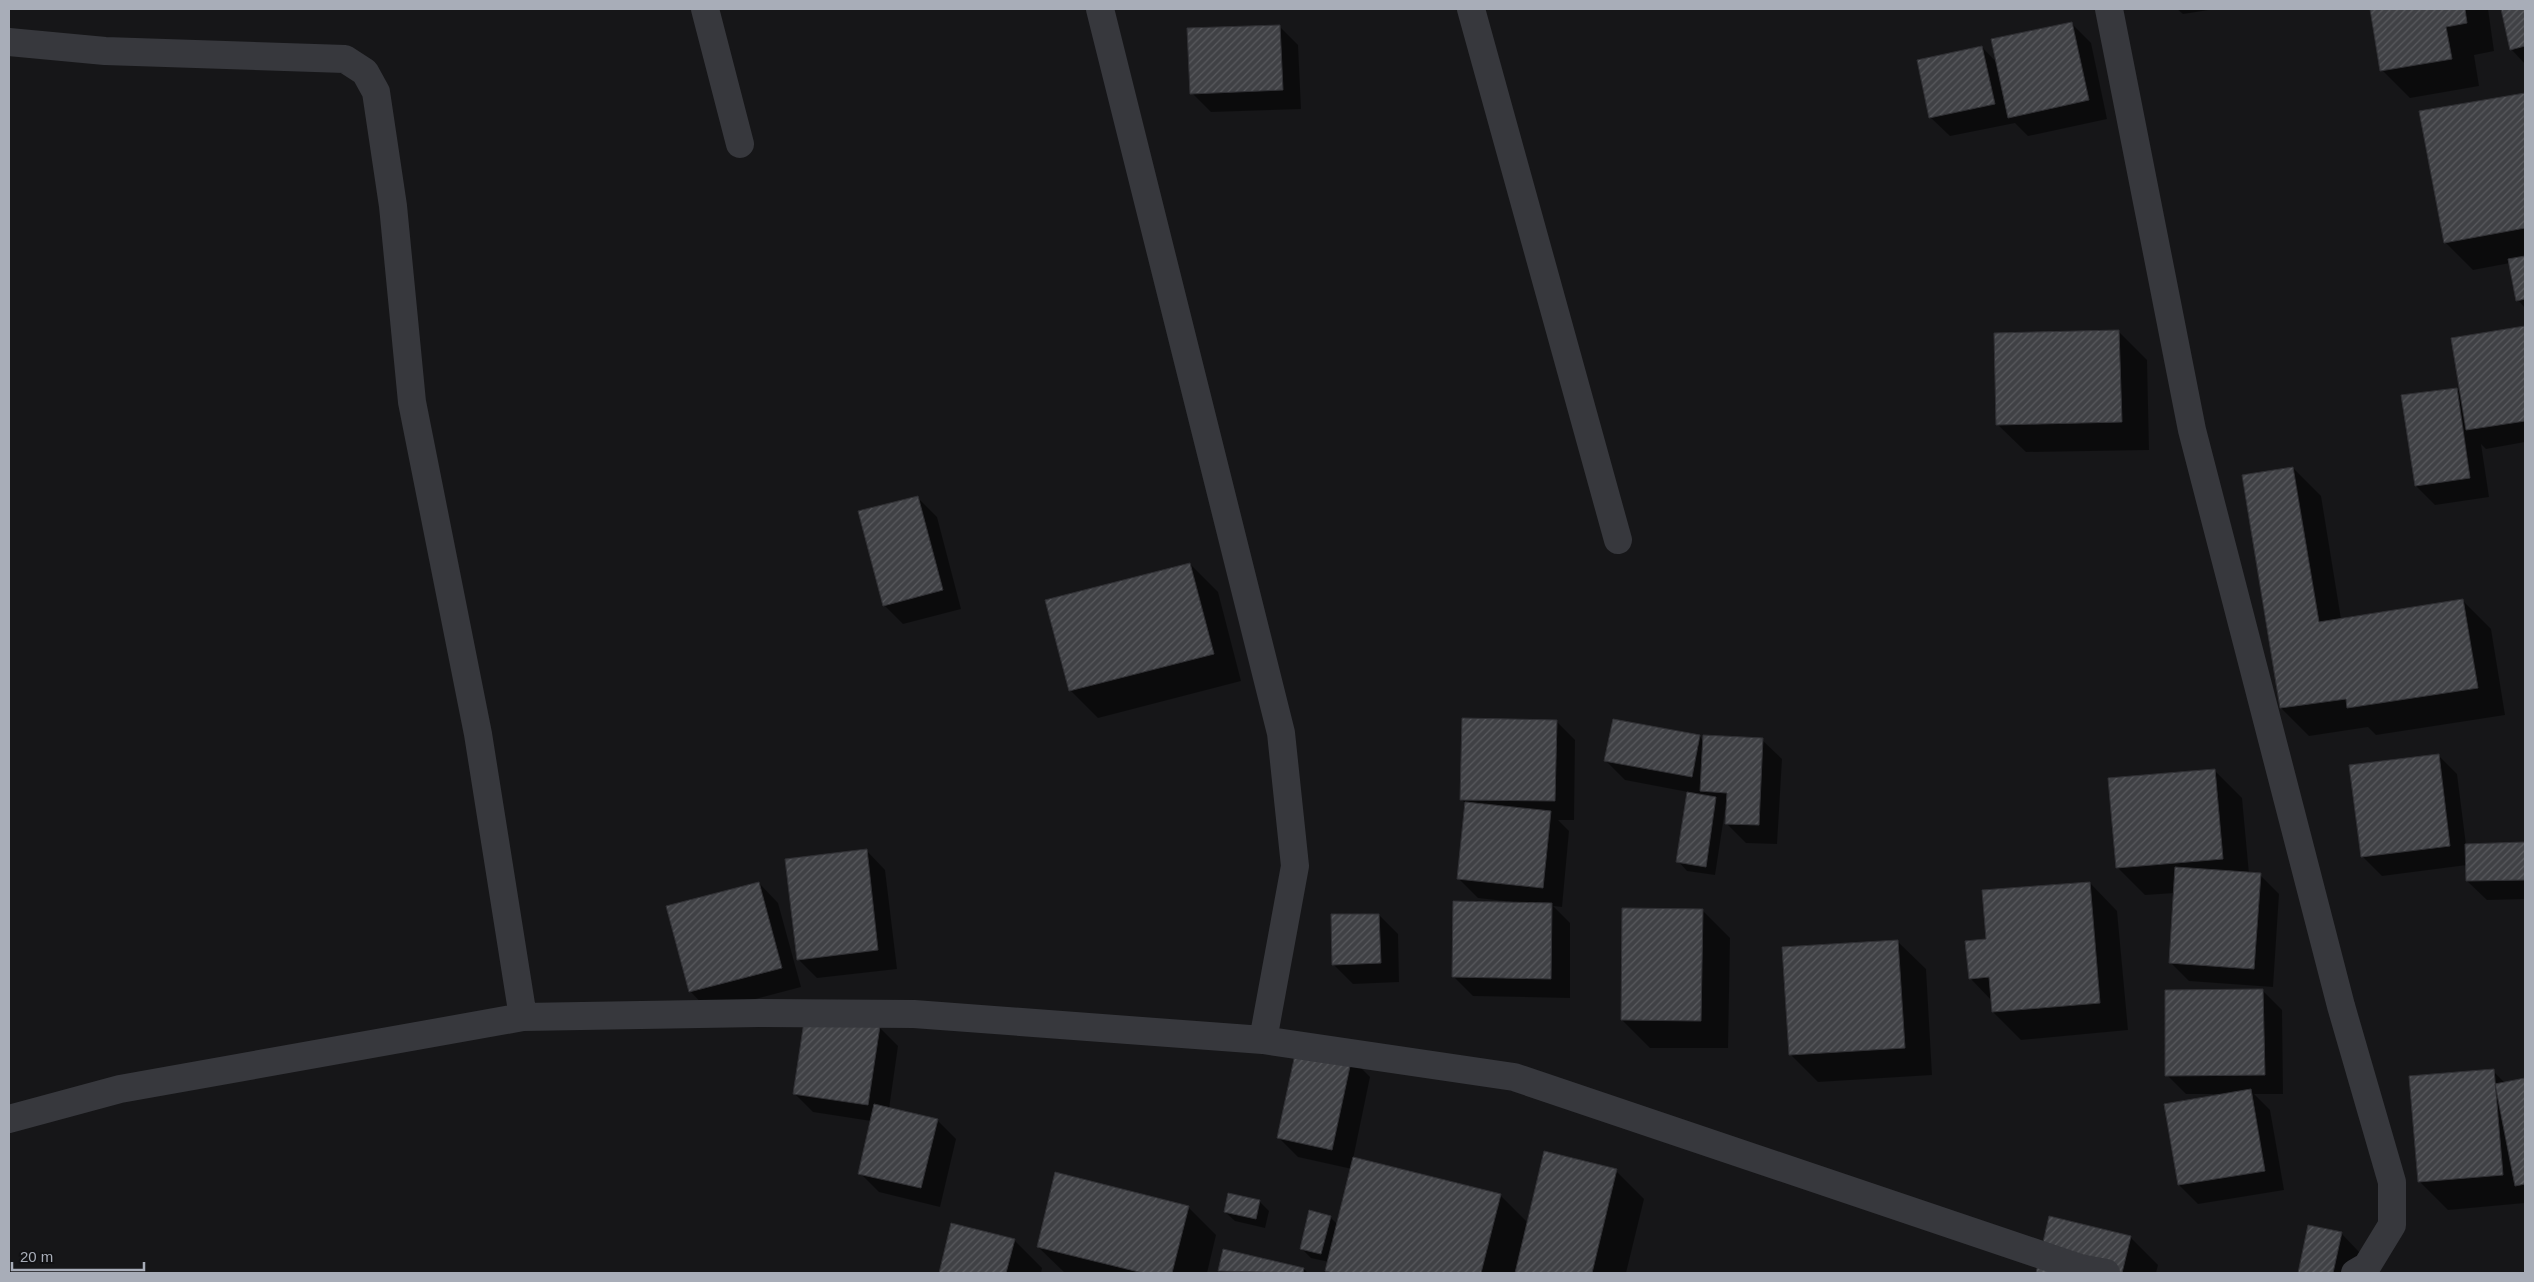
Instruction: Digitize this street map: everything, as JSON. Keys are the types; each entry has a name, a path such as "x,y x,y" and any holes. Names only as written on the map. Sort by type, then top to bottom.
{"street":[{"path":"705,9 740,144"},
{"path":"1100,9 1281,733 1295,866 1263,1040"},
{"path":"1471,9 1618,540"},
{"path":"2109,9 2192,430 2340,1006 2392,1182 2392,1225 2367,1266 2354,1273"},
{"path":"9,42 105,51 345,59 365,72 376,92 393,206 412,402 478,734 523,1017"},
{"path":"9,1120 120,1089 523,1017 758,1013 914,1014 1263,1040 1514,1077 2080,1268 2106,1273"}],"building":[{"path":"2370,9 2465,9 2467,23 2446,27 2452,59 2380,71"},
{"path":"2501,9 2525,9 2525,46 2510,50"},
{"path":"2072,22 2089,100 2008,118 1991,39"},
{"path":"1280,25 1283,90 1190,94 1187,28"},
{"path":"1982,46 1995,104 1929,118 1917,60"},
{"path":"2525,93 2525,228 2444,243 2419,111"},
{"path":"2525,256 2525,299 2516,301 2508,259"},
{"path":"2525,326 2525,421 2466,430 2451,338"},
{"path":"2119,330 2122,422 1996,425 1994,333"},
{"path":"2457,388 2470,478 2415,486 2401,395"},
{"path":"2293,467 2319,622 2463,599 2478,688 2347,708 2346,699 2280,708 2242,475"},
{"path":"918,496 943,590 883,606 858,511"},
{"path":"1190,563 1214,654 1069,691 1045,600"},
{"path":"1462,718 1557,720 1555,801 1460,800"},
{"path":"1613,719 1700,735 1692,777 1604,761"},
{"path":"1703,735 1763,738 1759,825 1725,824 1727,793 1700,791"},
{"path":"2439,754 2450,846 2361,857 2349,765"},
{"path":"2215,769 2223,859 2116,868 2108,778"},
{"path":"1687,792 1716,797 1706,867 1676,862"},
{"path":"1465,802 1551,811 1543,888 1457,879"},
{"path":"2525,842 2525,880 2466,881 2465,844"},
{"path":"867,849 878,950 797,960 785,859"},
{"path":"2175,867 2261,873 2254,969 2169,963"},
{"path":"759,882 782,968 689,992 666,906"},
{"path":"2090,882 2100,1003 1992,1012 1989,977 1969,979 1965,941 1986,939 1982,890"},
{"path":"1453,901 1552,903 1551,979 1452,977"},
{"path":"1622,908 1703,909 1701,1021 1621,1020"},
{"path":"1331,914 1379,914 1381,963 1332,965"},
{"path":"1898,940 1905,1048 1789,1055 1782,947"},
{"path":"2263,989 2265,1075 2165,1076 2165,990"},
{"path":"805,1015 880,1026 868,1105 793,1094"},
{"path":"1297,1045 1352,1057 1332,1150 1277,1138"},
{"path":"2494,1069 2503,1175 2418,1182 2409,1076"},
{"path":"2525,1078 2525,1184 2515,1186 2495,1084"},
{"path":"2251,1089 2265,1171 2178,1185 2164,1104"},
{"path":"874,1104 938,1119 921,1188 858,1174"},
{"path":"1544,1151 1617,1169 1592,1273 1515,1273"},
{"path":"1353,1157 1501,1194 1481,1273 1333,1273 1325,1271"},
{"path":"1055,1172 1189,1206 1172,1273 1143,1273 1037,1247"},
{"path":"1228,1193 1260,1200 1256,1219 1224,1212"},
{"path":"1309,1210 1331,1216 1321,1254 1300,1249"},
{"path":"2049,1216 2131,1236 2122,1273 2036,1273"},
{"path":"951,1223 1015,1239 1006,1273 939,1273"},
{"path":"2308,1225 2342,1232 2333,1273 2298,1273"},
{"path":"1223,1249 1304,1268 1303,1273 1218,1271"}]}
